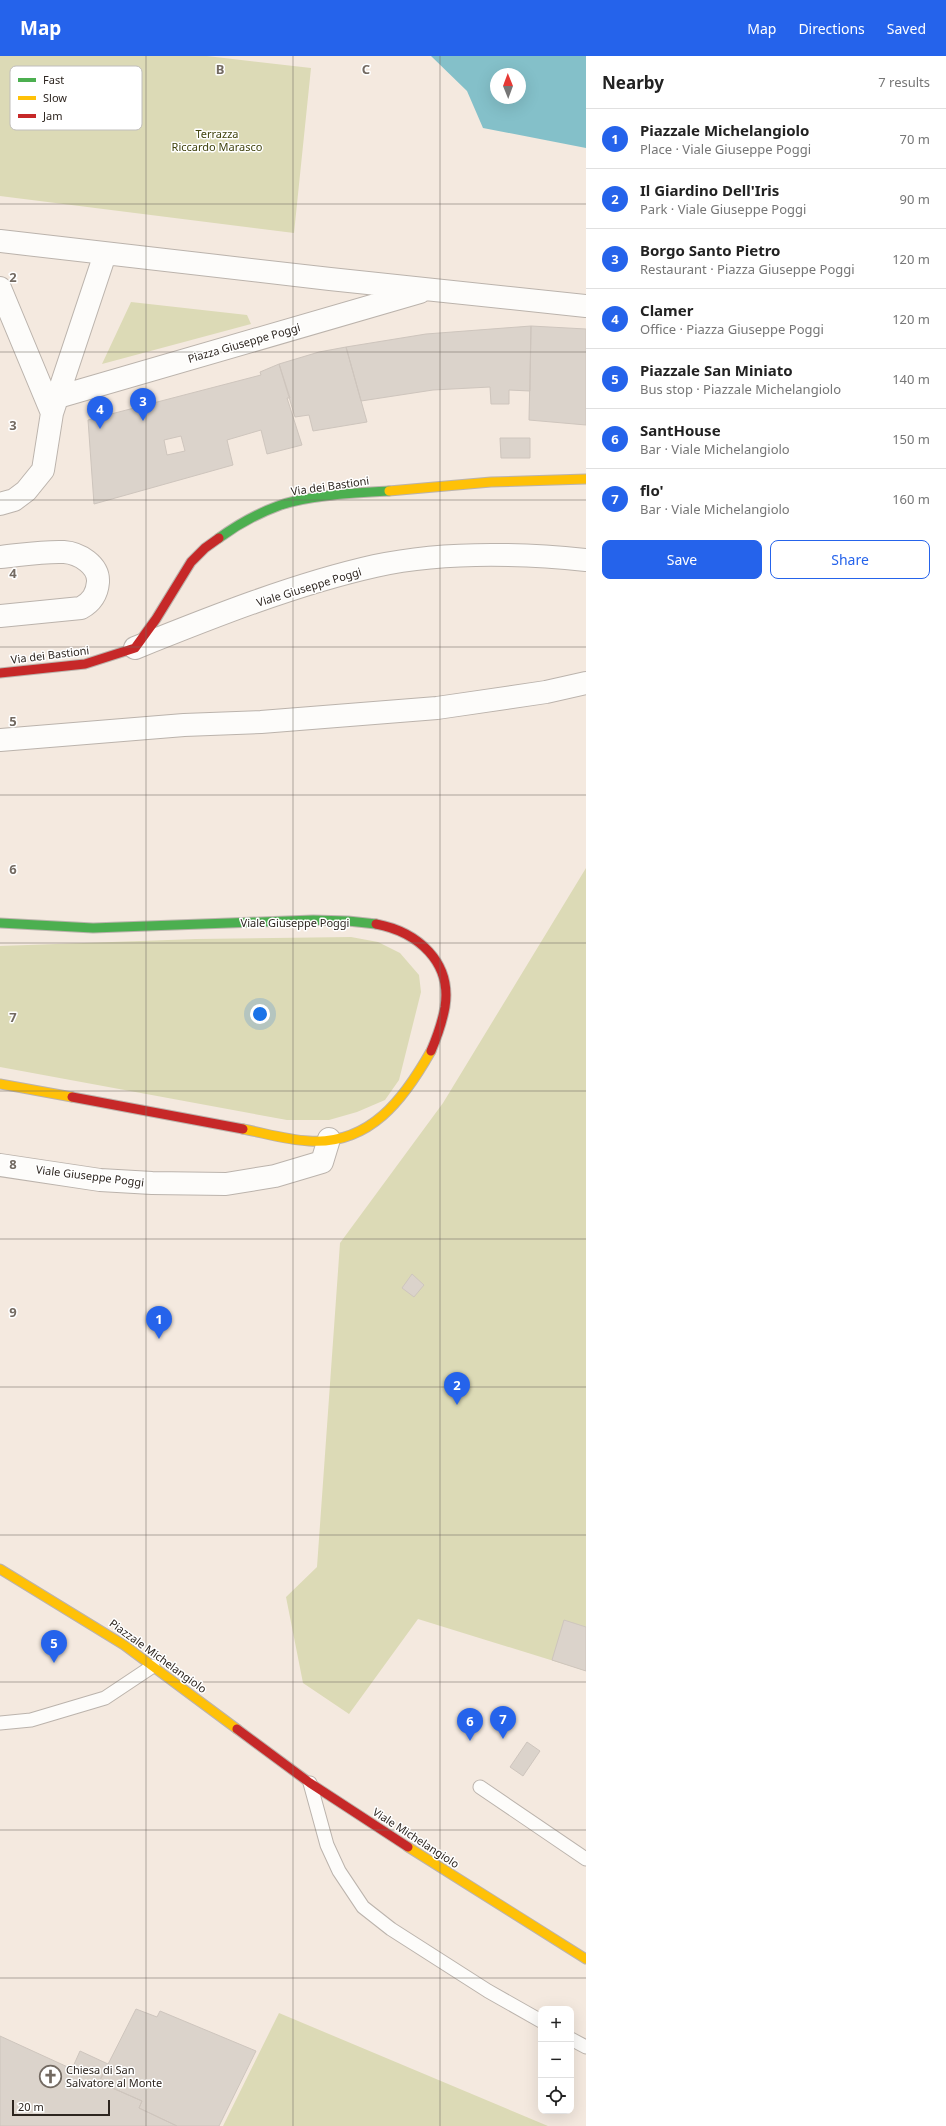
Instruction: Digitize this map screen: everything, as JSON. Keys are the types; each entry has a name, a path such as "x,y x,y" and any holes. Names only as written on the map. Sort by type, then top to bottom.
{"street":[{"name":"Piazza Giuseppe Poggi","path":"0,241 105,254 586,306"},
{"path":"0,504 14,500 26,491 43,470 55,405 105,254"},
{"path":"0,288 55,405"},
{"name":"Piazza Giuseppe Poggi","path":"55,405 430,290"},
{"name":"Via dei Bastioni","path":"0,673 85,664 135,648 156,619 191,562 205,548 239,524 278,506 298,501 368,492 490,482 586,479"},
{"path":"0,557 65,552 79,556 91,564 98,576 98,591 90,603 81,608 0,616"},
{"name":"Viale Giuseppe Poggi","path":"135,648 290,591 326,579 376,566 416,560 475,555 503,555 586,560"},
{"path":"0,740 184,725 261,722 437,708 546,692 586,683"},
{"name":"Viale Giuseppe Poggi","path":"0,923 71,928 326,920 378,924 414,936 435,956 443,972 446,996 444,1017 438,1039 410,1087 388,1112 370,1126 350,1135 309,1141 0,1084"},
{"name":"Viale Giuseppe Poggi","path":"0,1165 100,1180 152,1183 226,1184 276,1176 322,1162 329,1139"},
{"name":"Piazzale Michelangiolo","path":"0,1569 84,1619 153,1666 238,1729"},
{"name":"Viale Michelangiolo","path":"238,1729 310,1783 468,1886 586,1959"}],"lane":[{"path":"0,1723 31,1720 105,1698 153,1666"},
{"path":"310,1783 327,1845 339,1872 363,1907 391,1929 488,1991 538,2019"},
{"path":"480,1787 512,1807 586,1859"},
{"path":"574,2040 586,2047"}],"green space":[{"name":"Terrazza Riccardo Marasco","path":"0,56 207,56 311,68 294,233 0,196"},
{"path":"131,302 247,315 251,324 102,364"},
{"path":"586,868 586,1671 418,1619 349,1714 303,1683 286,1597 317,1567 340,1243 443,1103"},
{"path":"351,937 378,942 400,953 419,975 421,992 399,1080 385,1100 357,1112 329,1120 287,1120 0,1067 0,946 196,939"},
{"path":"279,2013 548,2126 223,2126"}],"water":[{"path":"431,56 586,56 586,148 483,128 467,91"}],"building":[{"path":"531,326 530,391 509,390 509,404 491,404 490,387 433,390 361,401 346,347 426,334"},
{"path":"531,326 586,329 586,425 529,420"},
{"path":"346,347 367,422 313,431 309,415 295,417 279,364 319,352"},
{"path":"279,364 290,398 287,398 302,445 267,454 261,430 227,440 233,465 94,504 88,420 261,375 260,372","holes":["181,436 185,451 167,455 164,440"]},
{"path":"500,438 530,438 530,458 501,458"},
{"path":"412,1274 424,1285 414,1297 402,1288"},
{"path":"564,1620 586,1627 586,1671 552,1660"},
{"path":"527,1742 540,1751 523,1776 510,1767"},
{"path":"136,2009 157,2017 160,2011 256,2051 219,2126 177,2126 139,2108 142,2101 99,2082"},
{"name":"Chiesa di San Salvatore al Monte","path":"0,2036 72,2069 80,2051 108,2064 99,2082 142,2101 139,2108 177,2126 0,2126"}],"traffic: fast":[{"path":"219,538 254,516 290,502 332,495 389,491"},
{"path":"0,923 93,928 313,920 348,921 376,924"}],"traffic: slow":[{"path":"389,491 491,482 586,479"},
{"path":"243,1129 284,1138 309,1141 331,1140 350,1135 367,1127 383,1116 397,1102 421,1069 431,1051"},
{"path":"0,1084 72,1097"},
{"path":"0,1569 124,1645 237,1729"},
{"path":"408,1847 586,1959"}],"traffic: jam":[{"path":"0,673 85,664 135,648 156,619 191,562 205,548 219,538"},
{"path":"376,924 391,928 418,942 429,952 437,963 443,976 446,991 445,1007 439,1030 431,1051"},
{"path":"72,1097 243,1129"},
{"path":"237,1729 310,1783 408,1847"}],"place":[{"name":"Borgo Santo Pietro","path":"143,421"},
{"name":"Clamer","path":"100,429"},
{"name":"Piazzale Michelangiolo","path":"159,1339"},
{"name":"Il Giardino Dell'Iris","path":"457,1405"},
{"name":"Piazzale San Miniato","path":"54,1663"},
{"name":"flo'","path":"503,1739"},
{"name":"SantHouse","path":"470,1741"},
{"name":"Chiesa di San Salvatore al Monte","path":"51,2076"}]}
